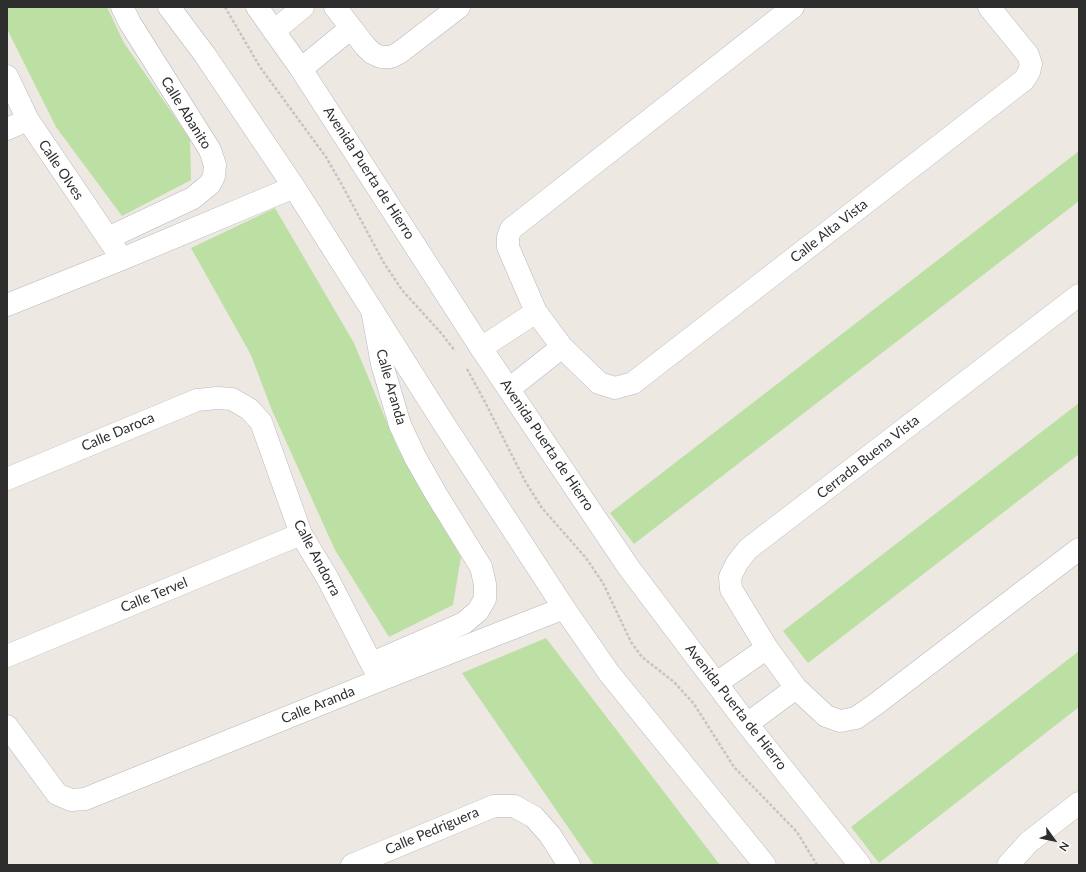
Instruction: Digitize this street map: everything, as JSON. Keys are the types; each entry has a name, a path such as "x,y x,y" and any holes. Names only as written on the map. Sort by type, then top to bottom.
{"street":[{"name":"Calle Abanito","path":"108,238 194,198 210,184 214,176 215,165 210,150 130,23 122,7"},
{"path":"169,7 205,55 294,187 444,424 564,608 609,673 760,862"},
{"name":"Avenida Puerta de Hierro","path":"257,7 301,69 481,348 629,568 747,724 860,865"},
{"path":"274,31 303,7"},
{"path":"335,7 365,46 372,53 381,57 391,57 399,53 459,7"},
{"name":"Calle Alta Vista","path":"793,7 511,229 508,237 508,246 536,312 562,347 599,383 614,388 633,383 1024,80 1029,72 1031,64 1028,55 989,7"},
{"path":"301,69 351,28"},
{"name":"Calle Olves","path":"7,76 28,120 122,260"},
{"path":"7,129 28,120"},
{"path":"7,305 122,260 294,187"},
{"name":"Cerrada Buena Vista","path":"1079,295 748,549 737,563 730,577 731,589 767,648 796,688 826,716 840,721 856,718 876,704 1079,549"},
{"name":"Calle Aranda","path":"372,310 382,364 400,425 426,475 480,567 485,584 485,599 478,611 464,623 376,672"},
{"path":"481,348 536,312"},
{"path":"509,389 562,347"},
{"name":"Calle Daroca","path":"7,479 197,400 217,398 232,400"},
{"name":"Calle Andorra","path":"232,400 249,409 261,422 301,534 328,579 376,672"},
{"name":"Calle Tervel","path":"7,656 301,534"},
{"name":"Calle Aranda","path":"7,726 57,794 71,800 85,799 376,672 564,608"},
{"path":"717,683 767,648"},
{"path":"747,724 796,688"},
{"path":"1008,865 1029,842 1079,803"},
{"name":"Calle Pedriguera","path":"352,865 494,806 514,806 534,817 550,835 569,865"}],"path":[{"path":"226,7 260,66 326,157 384,263 402,290 442,334 456,353"},
{"path":"465,365 525,481 542,508 586,558 603,583 631,642 642,657 674,682 694,704 734,767 797,832 817,865"}],"green space":[{"path":"7,7 107,7 124,43 190,139 191,180 122,216 56,127 7,29"},
{"path":"1079,151 1079,201 634,544 610,513"},
{"path":"275,208 354,343 398,449 461,557 453,605 389,637 335,550 271,408 251,355 191,248"},
{"path":"1079,403 1079,454 808,663 783,631"},
{"path":"546,638 720,865 594,865 462,673"},
{"path":"1079,651 1079,707 879,863 851,827"}]}
